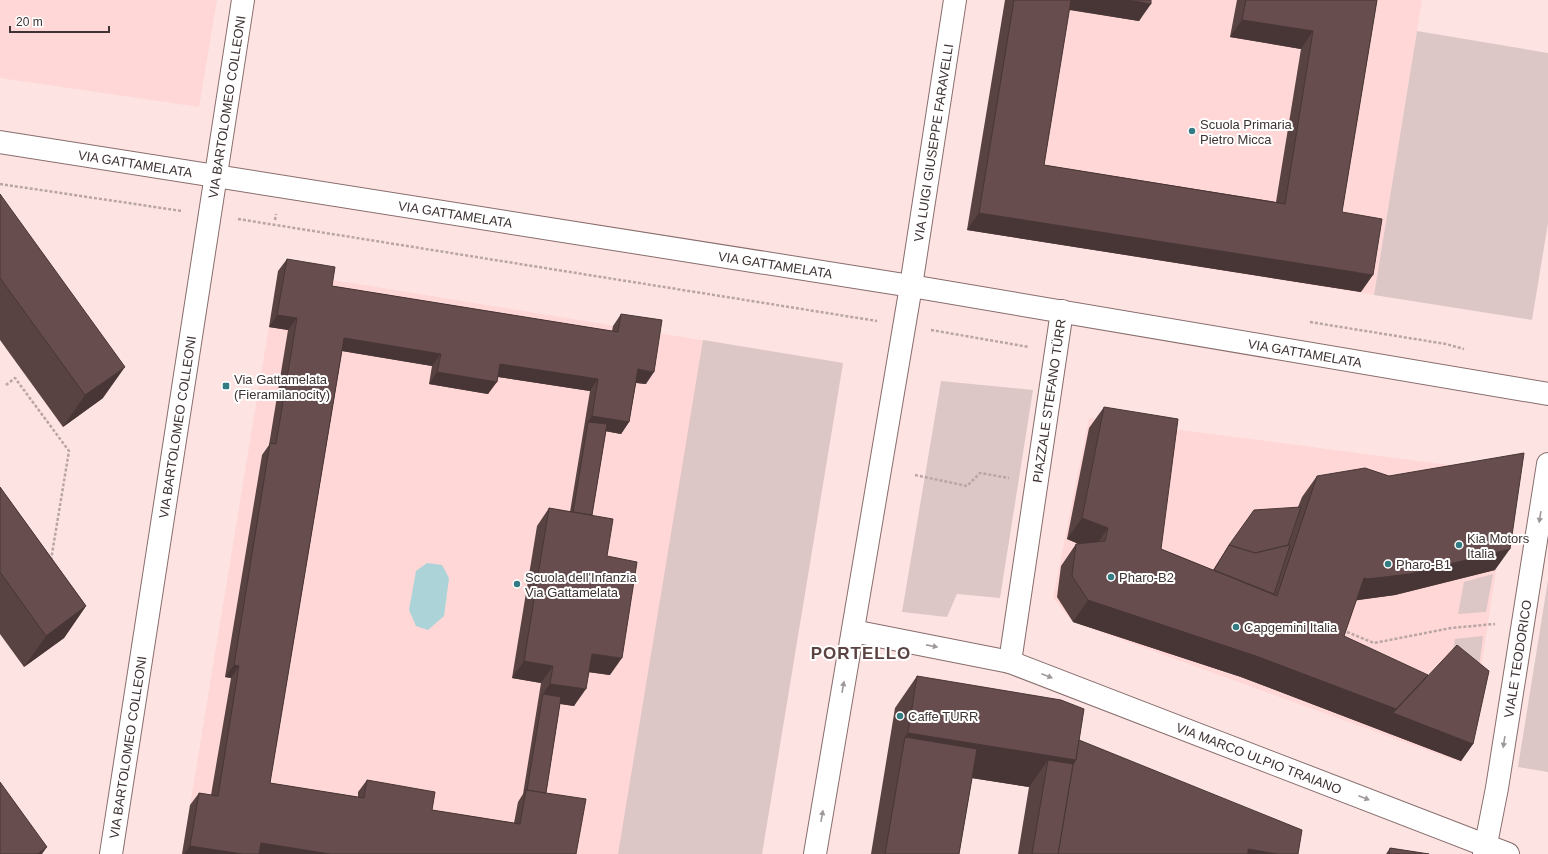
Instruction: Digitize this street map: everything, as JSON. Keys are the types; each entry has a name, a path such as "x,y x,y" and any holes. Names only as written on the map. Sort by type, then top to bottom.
{"street":[{"name":"VIA BARTOLOMEO COLLEONI","path":"111,854 243,0"},
{"name":"VIA LUIGI GIUSEPPE FARAVELLI","path":"911,286 955,0"},
{"name":"VIA GATTAMELATA","path":"0,142 911,286"},
{"name":"PIAZZALE STEFANO TÜRR","path":"911,286 1062,312 1010,662"},
{"path":"815,854 911,286"},
{"name":"VIA GATTAMELATA","path":"1062,312 1548,394"},
{"name":"VIALE TEODORICO","path":"1485,850 1497,788 1548,464"},
{"path":"853,631 1010,662"},
{"name":"VIA MARCO ULPIO TRAIANO","path":"1010,662 1485,850 1508,854"}],"path":[{"path":"0,184 209,214 857,318 1056,352"},
{"path":"6,385 15,378 69,451 50,565"},
{"path":"915,475 967,486 980,474 1037,483"},
{"path":"1347,632 1374,643 1451,628 1497,624"}],"shaded area":[{"path":"0,0 217,0 199,107 0,78"},
{"name":"Scuola Primaria Pietro Micca","path":"1005,0 1422,0 1374,295 967,230"},
{"path":"1417,31 1548,53 1548,223 1532,320 1374,295"},
{"name":"Scuola dell'Infanzia Via Gattamelata","path":"278,271 843,363 762,854 182,854"},
{"path":"703,340 843,363 762,854 618,854"},
{"path":"941,381 1033,390 1000,598 957,594 947,617 902,612"},
{"path":"1089,418 1511,473 1478,688 1462,763 1073,622 1053,598"},
{"path":"1493,574 1486,612 1458,614 1464,582"},
{"path":"1548,580 1548,772 1518,767"},
{"path":"1483,636 1477,683 1451,661 1455,639"}],"water":[{"path":"427,563 442,565 449,578 444,616 428,630 416,626 409,610 416,571"}],"building":[{"path":"1014,0 1071,0 1044,165 1285,204 1313,31 1242,20 1246,0 1377,0 1342,212 1382,219 1373,275 979,213"},
{"path":"1127,0 1151,0 1151,4"},
{"path":"0,194 125,367 85,395 0,278"},
{"path":"287,259 335,267 332,286 618,332 621,314 662,320 654,372 638,369 629,422 592,416 598,379 500,364 497,382 437,372 441,354 344,338 270,783 364,798 367,780 435,792 432,810 520,824 526,790 586,799 576,854 330,854 261,843 259,854 242,854 190,846 199,793 218,796 239,666 234,665 270,443 276,444 297,318 277,315"},
{"path":"1104,407 1178,419 1161,549 1277,596 1317,476 1365,468 1389,476 1524,453 1510,549 1410,574 1367,579 1364,578 1344,636 1428,675 1396,709 1256,656 1088,600 1072,576 1076,544 1105,541 1108,528 1082,518"},
{"path":"588,422 607,424 592,515 573,512"},
{"path":"0,487 86,606 46,636 0,572"},
{"path":"1301,507 1288,545 1255,553 1229,545 1254,510"},
{"path":"549,508 613,519 607,556 637,562 622,658 592,654 586,689 550,684 553,666 524,661"},
{"path":"1229,545 1255,553 1290,545 1274,594 1214,570"},
{"path":"1457,645 1489,671 1473,744 1393,713"},
{"path":"917,676 1061,700 1084,709 1076,760 908,733"},
{"path":"543,694 561,697 546,793 527,790"},
{"path":"905,737 977,749 959,854 885,854"},
{"path":"1079,740 1302,830 1298,854 1277,854 1248,849 1248,854 1058,854 1073,764 1076,760"},
{"path":"1048,760 1073,764 1058,854 1032,854"},
{"path":"0,782 47,847 37,854 0,854"},
{"path":"1390,848 1429,854 1389,854"}],"place":[{"name":"Scuola Primaria Pietro Micca","path":"1192,131"},
{"name":"Via Gattamelata (Fieramilanocity)","path":"226,386"},
{"name":"Kia Motors Italia","path":"1459,545"},
{"name":"Pharo-B1","path":"1388,564"},
{"name":"Pharo-B2","path":"1111,577"},
{"name":"Scuola dell'Infanzia Via Gattamelata","path":"517,584"},
{"name":"Capgemini Italia","path":"1236,627"},
{"name":"Caffe TURR","path":"900,716"}],"district":[{"name":"PORTELLO","path":"861,653"}]}
